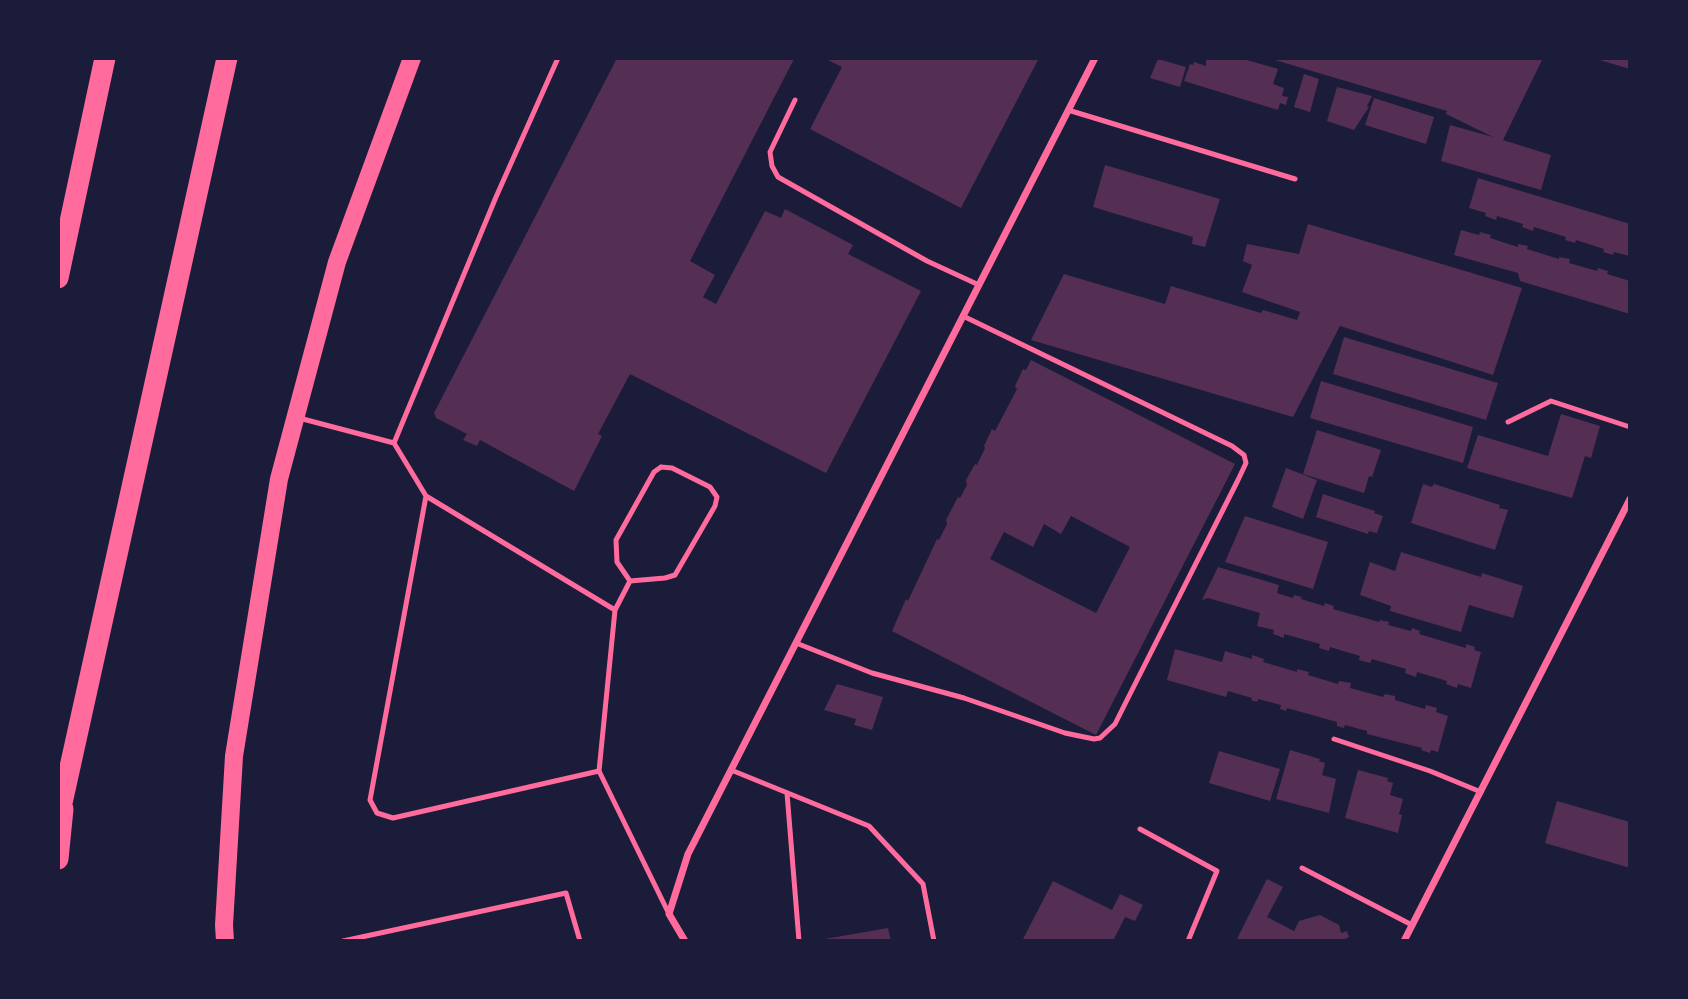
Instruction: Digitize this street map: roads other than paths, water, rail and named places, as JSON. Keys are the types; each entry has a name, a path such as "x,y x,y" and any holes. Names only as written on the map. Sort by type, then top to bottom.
{"highway":[{"path":"58,278 105,58"},
{"path":"58,821 227,58"},
{"path":"58,859 65,787"}],"main road":[{"path":"225,941 234,756 279,479 337,262 412,58"}],"street":[{"path":"685,941 669,914 688,854 1095,58"},
{"path":"1404,941 1630,499"}],"lane":[{"path":"394,443 496,197 558,58"},
{"path":"795,100 770,152 772,166 779,177 927,261 979,285"},
{"path":"1068,110 1295,179"},
{"path":"796,643 872,673 964,698 1065,733 1094,739 1100,738 1115,724 1128,700 1238,480 1246,463 1244,455 1233,446 963,316"},
{"path":"1508,422 1551,401 1630,427"},
{"path":"296,417 394,443 426,496 615,610"},
{"path":"661,467 672,468 710,488 716,497 715,506 676,575 665,579 630,581 617,562 616,540 654,472 661,467"},
{"path":"426,496 370,800 377,813 393,818 598,771"},
{"path":"630,581 615,610 598,771 669,914"},
{"path":"1334,739 1430,771 1481,792"},
{"path":"731,771 869,826 923,884 934,941"},
{"path":"787,793 799,941"},
{"path":"1140,829 1217,871 1188,941"},
{"path":"1302,868 1412,925"},
{"path":"343,941 566,892 580,941"}]}
